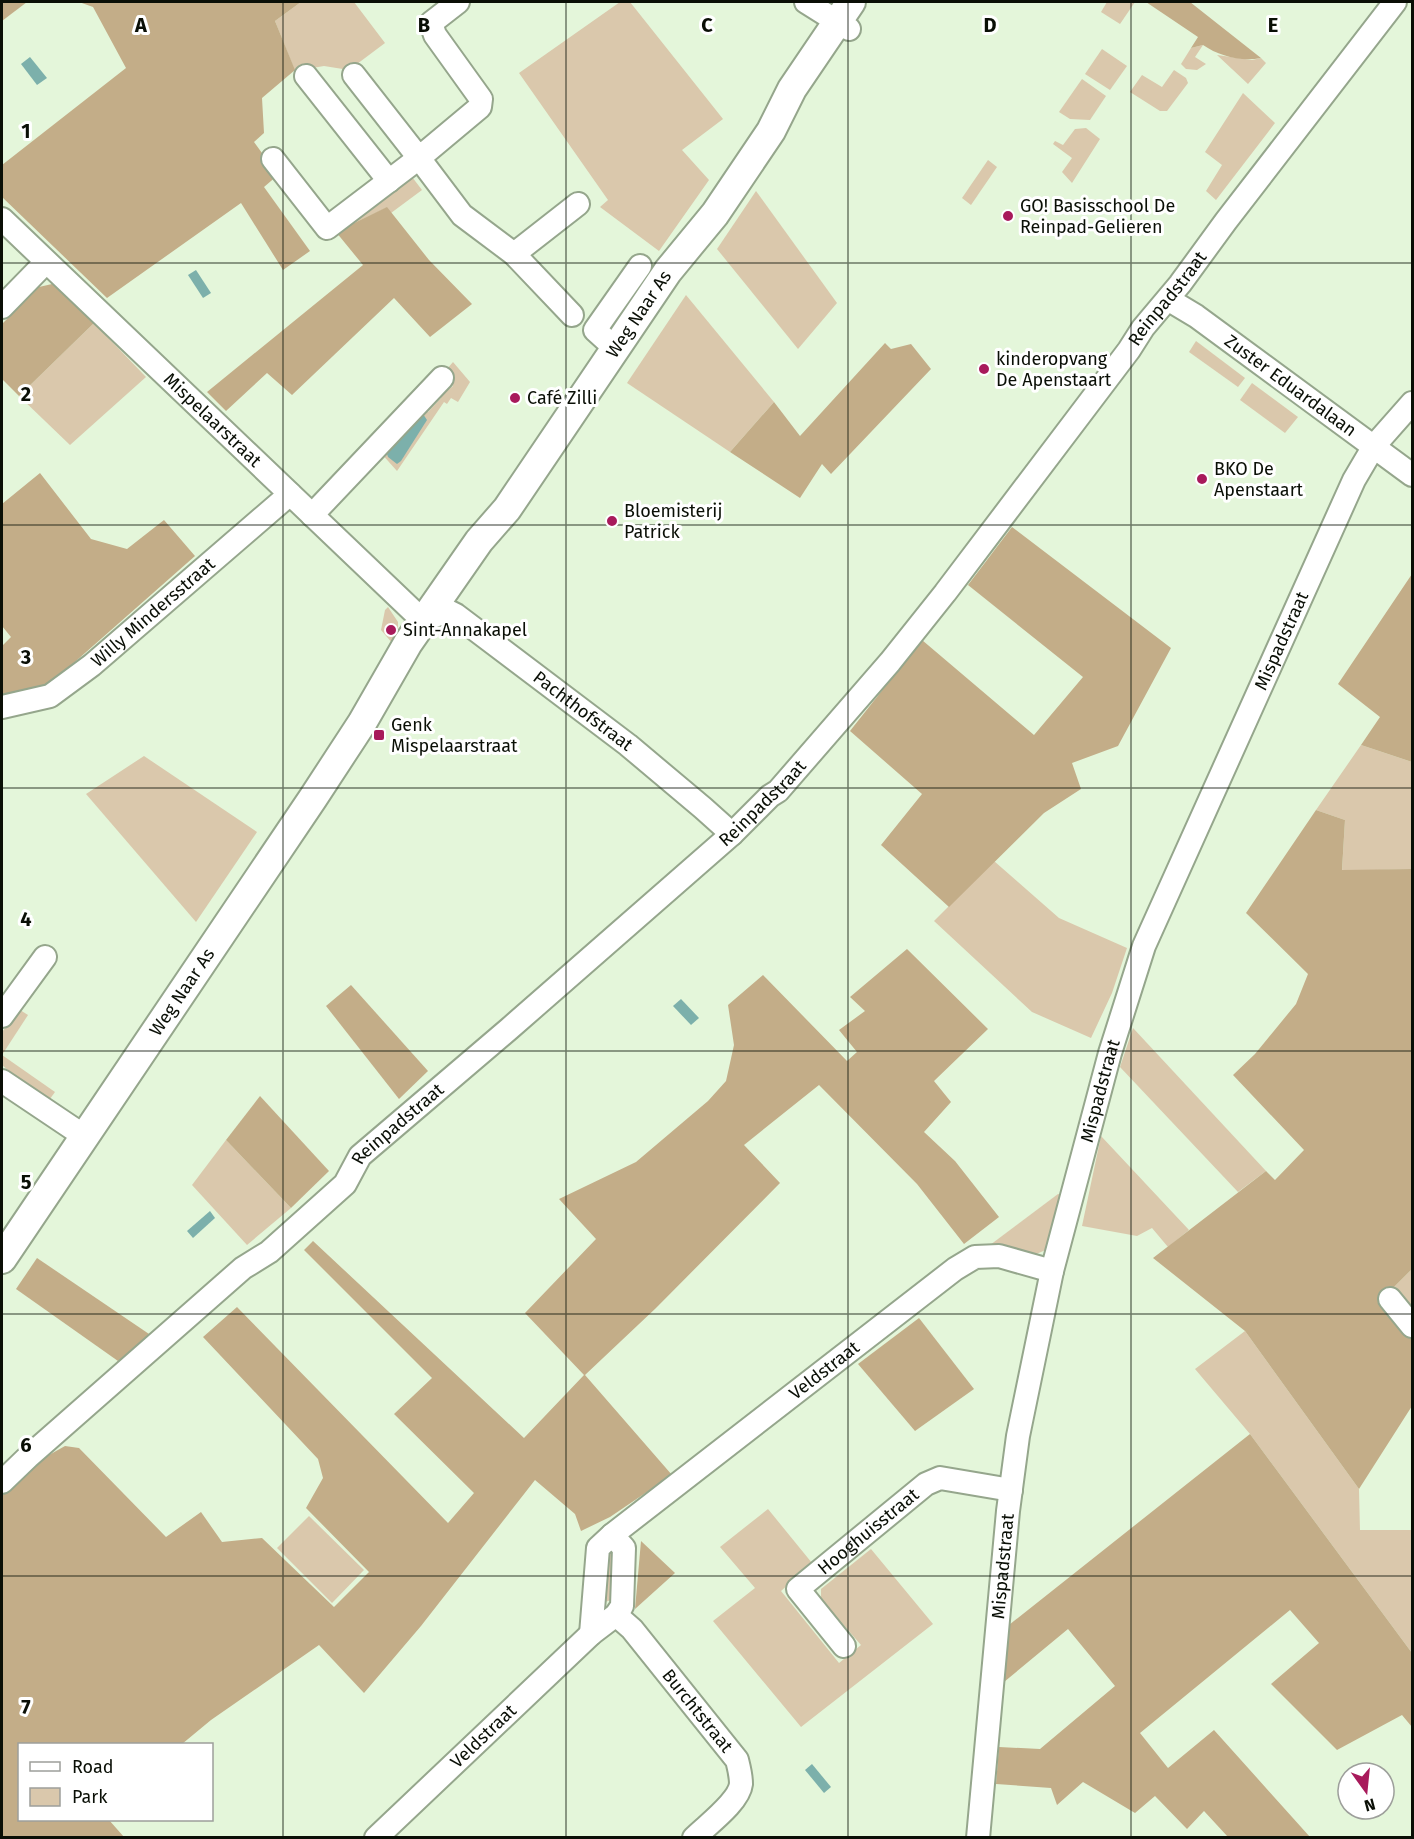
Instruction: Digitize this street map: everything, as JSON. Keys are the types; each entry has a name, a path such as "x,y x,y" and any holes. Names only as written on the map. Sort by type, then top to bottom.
{"main road":[{"name":"Weg Naar As","path":"2,1259 362,723 410,668 436,615 479,541 507,509 668,271 715,214 775,125 804,97 846,18 868,2"}],"street":[{"path":"273,159 327,228 419,158 480,107 481,99 435,36 431,23 458,2"},
{"path":"806,2 846,18"},
{"name":"Reinpadstraat","path":"2,1482 234,1275 268,1252 345,1184 360,1156 509,1029 778,791 890,662 1034,476 1143,328 1170,297 1395,2"},
{"path":"354,75 462,215 514,254 572,315"},
{"path":"306,76 389,181"},
{"path":"514,254 578,204"},
{"name":"Mispelaarstraat","path":"2,219 290,494 436,615"},
{"path":"2,307 46,262"},
{"path":"616,349 595,330 640,266"},
{"name":"Zuster Eduardalaan","path":"1170,297 1176,304 1196,316 1413,475"},
{"path":"312,514 442,378"},
{"name":"Mispadstraat","path":"978,1838 1018,1436 1052,1271 1110,1053 1144,946 1354,480 1374,446 1413,403"},
{"name":"Willy Mindersstraat","path":"2,707 50,696 92,665 290,494"},
{"name":"Pachthofstraat","path":"436,615 628,745 732,834"},
{"path":"2,1016 45,957"},
{"path":"2,1081 84,1136"},
{"name":"Veldstraat","path":"591,1634 598,1548 612,1535 975,1257 999,1256 1052,1271"},
{"path":"1390,1299 1413,1326"},
{"name":"Hooghuisstraat","path":"843,1646 798,1589 926,1484 940,1478 1011,1490"},
{"path":"612,1535 624,1548 622,1606 616,1615"},
{"name":"Veldstraat","path":"376,1838 591,1634 616,1615"},
{"name":"Burchtstraat","path":"616,1615 632,1629 737,1760 741,1772 741,1786 731,1802 694,1838"}],"green space":[{"path":"301,2 354,2 385,43 349,70 324,66 295,71 275,21"},
{"path":"620,2 630,2 723,119 682,150 709,180 659,251 600,207 608,200 519,73"},
{"path":"1107,2 1135,2 1120,24 1101,12"},
{"path":"1203,45 1195,57 1206,64 1197,70 1186,69 1181,64 1191,48"},
{"path":"1102,49 1127,66 1110,90 1085,74"},
{"path":"1217,55 1252,60 1261,58 1266,63 1248,84"},
{"path":"1174,70 1186,78 1188,83 1167,111 1160,111 1130,92 1142,75 1162,87"},
{"path":"1082,79 1106,96 1090,120 1070,119 1059,112"},
{"path":"1243,93 1275,123 1216,200 1206,191 1222,165 1205,152"},
{"path":"1086,128 1100,139 1072,183 1062,172 1072,158 1053,144 1055,141 1063,145 1075,129"},
{"path":"988,160 997,167 971,205 962,198"},
{"path":"409,173 422,190 391,213 386,208 336,232"},
{"path":"756,191 837,303 798,349 717,249"},
{"path":"686,295 774,402 730,452 627,383"},
{"path":"94,323 146,377 70,445 19,396"},
{"path":"1196,341 1245,378 1238,387 1189,352"},
{"path":"453,362 470,382 458,402 451,398 447,404 444,402 397,471 380,452 423,407 428,412 441,398 437,393 443,386 447,391 453,386 442,375"},
{"path":"1252,383 1298,417 1285,433 1240,400"},
{"path":"388,607 398,622 398,632 390,624 386,629 394,637 393,644 381,630 385,610"},
{"path":"1361,745 1412,762 1412,869 1342,871 1345,820 1316,810"},
{"path":"144,756 257,832 196,922 86,794"},
{"path":"994,861 1059,918 1127,948 1112,993 1091,1038 1032,1012 934,921"},
{"path":"20,1010 28,1015 2,1055 2,1032"},
{"path":"1133,1028 1266,1171 1238,1192 1120,1067"},
{"path":"2,1055 55,1092 47,1103 2,1065"},
{"path":"1101,1136 1189,1230 1168,1247 1152,1228 1137,1236 1082,1226"},
{"path":"226,1140 291,1208 247,1245 192,1185"},
{"path":"1058,1194 1064,1195 1050,1248 1032,1256 991,1248 990,1245"},
{"path":"1412,1269 1412,1320 1389,1292"},
{"path":"1245,1331 1359,1489 1360,1530 1412,1530 1412,1653 1250,1434 1195,1369"},
{"path":"768,1509 812,1563 781,1591 839,1663 861,1645 821,1599 821,1589 871,1549 933,1624 801,1727 713,1621 755,1588 720,1547"},
{"path":"309,1516 364,1570 332,1603 277,1548"},
{"path":"613,1547 614,1599 605,1602 603,1552"}],"shaded area":[{"path":"2,2 27,2 2,21"},
{"path":"79,2 301,2 275,21 295,70 262,98 264,133 254,142 278,175 264,187 310,251 283,270 241,203 107,298 2,197 2,165 126,68 93,7"},
{"path":"1146,2 1190,2 1261,58 1230,57 1203,45 1191,48 1198,37"},
{"path":"387,207 429,260 472,304 430,337 394,298 292,395 267,373 226,411 207,392 363,265 336,232"},
{"path":"52,284 94,323 19,396 2,379 2,324 39,287"},
{"path":"885,343 891,349 911,344 931,369 831,474 822,464 800,498 730,452 774,402 800,436"},
{"path":"40,473 91,539 127,549 164,520 195,556 51,683 2,695 2,646 11,637 2,626 2,504"},
{"path":"1012,527 1171,648 1118,746 1072,763 1081,789 1044,813 949,907 881,845 922,794 850,731 922,640 1034,735 1083,677 968,585"},
{"path":"1412,574 1412,762 1361,745 1380,717 1338,684"},
{"path":"1316,810 1345,820 1342,870 1412,869 1412,1269 1384,1297 1412,1333 1412,1406 1359,1489 1245,1331 1153,1258 1266,1171 1275,1180 1304,1150 1233,1075 1255,1054 1296,1004 1308,974 1246,913"},
{"path":"907,949 988,1029 934,1081 951,1102 924,1132 955,1161 999,1217 964,1244 917,1184 819,1085 744,1145 780,1183 656,1308 585,1375 672,1475 610,1517 581,1531 575,1514 535,1480 421,1626 364,1693 319,1645 211,1720 183,1743 18,1743 18,1821 110,1821 124,1837 2,1837 2,1496 33,1464 65,1446 79,1448 166,1537 201,1512 222,1542 262,1538 334,1607 369,1572 306,1508 323,1478 318,1459 203,1337 237,1307 448,1523 474,1493 394,1414 432,1378 304,1250 313,1241 524,1438 584,1375 525,1313 596,1239 559,1199 636,1162 708,1101 726,1081 734,1045 728,1005 763,975 847,1061 857,1052 839,1030 865,1011 850,997"},
{"path":"351,985 428,1071 399,1099 326,1006"},
{"path":"260,1096 329,1171 291,1208 226,1140"},
{"path":"37,1258 152,1336 118,1361 16,1289"},
{"path":"919,1318 974,1389 915,1431 858,1364"},
{"path":"1250,1434 1412,1653 1412,1727 1402,1715 1337,1750 1271,1684 1319,1643 1290,1610 1140,1733 1168,1768 1214,1730 1310,1837 1228,1837 1204,1811 1187,1829 1155,1796 1135,1813 1083,1782 1057,1805 1051,1788 996,1784 999,1747 1040,1749 1115,1686 1068,1629 1004,1682 1009,1625"},
{"path":"641,1541 675,1573 635,1609"}],"water":[{"path":"30,57 47,78 37,85 21,64"},
{"path":"196,270 211,293 203,298 188,275"},
{"path":"423,414 427,420 397,464 388,457 386,451"},
{"path":"681,999 699,1018 691,1025 673,1006"},
{"path":"210,1211 215,1218 193,1238 187,1231"},
{"path":"812,1764 831,1787 824,1793 805,1770"}],"place":[{"name":"GO! Basisschool De Reinpad-Gelieren","path":"1008,216"},
{"name":"kinderopvang De Apenstaart","path":"984,369"},
{"name":"Café Zilli","path":"515,398"},
{"name":"BKO De Apenstaart","path":"1202,479"},
{"name":"Bloemisterij Patrick","path":"612,521"},
{"name":"Sint-Annakapel","path":"391,630"},
{"name":"Genk Mispelaarstraat","path":"379,735"}]}
